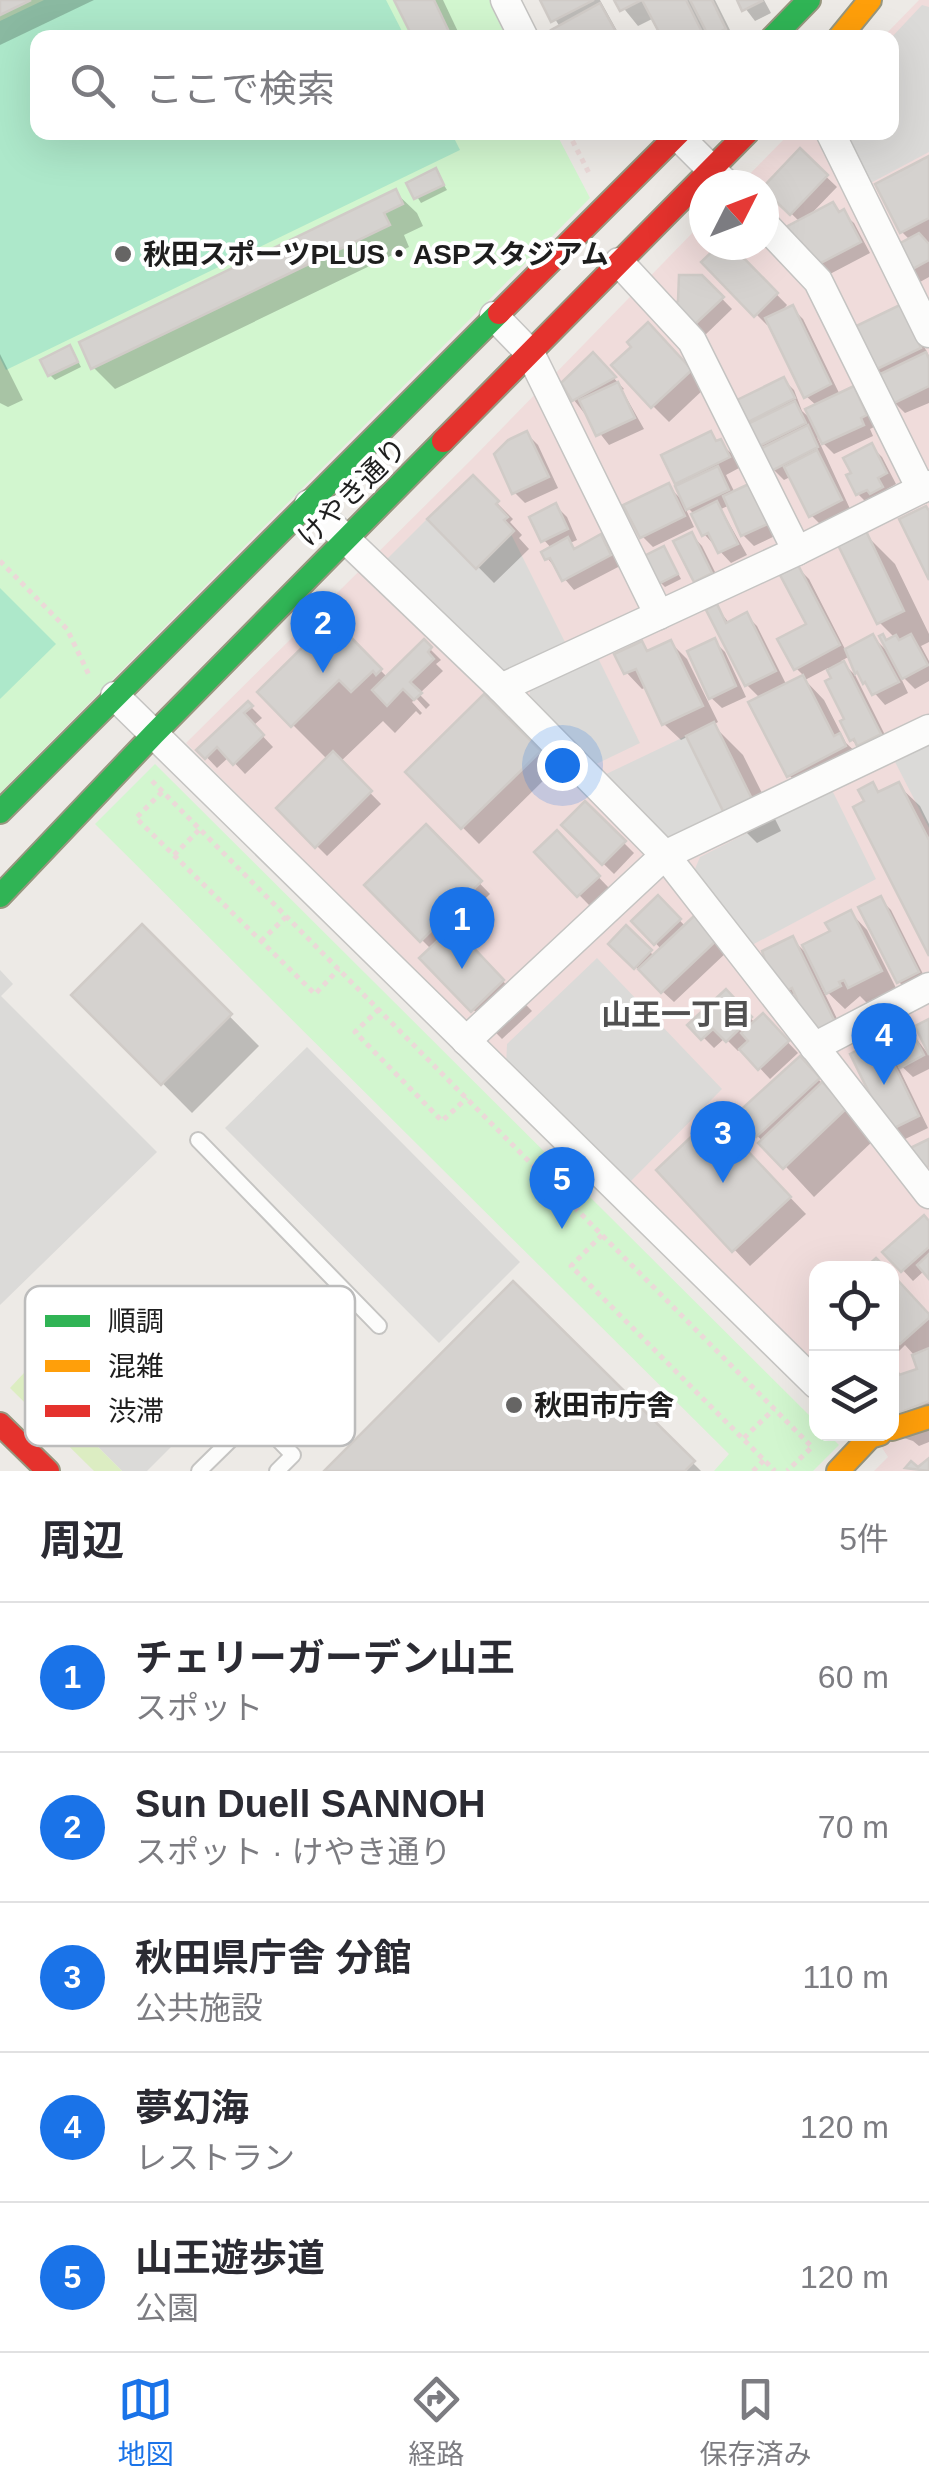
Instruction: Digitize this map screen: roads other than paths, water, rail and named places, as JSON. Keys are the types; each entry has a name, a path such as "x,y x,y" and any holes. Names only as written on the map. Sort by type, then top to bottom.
{"street":[{"path":"505,0 520,30"},
{"path":"780,30 809,0"},
{"path":"846,30 870,0"},
{"name":"けやき通り","path":"0,812 104,690 309,504 672,140"},
{"path":"684,140 712,170"},
{"name":"けやき通り","path":"724,170 743,140"},
{"path":"834,140 929,332"},
{"name":"けやき通り","path":"0,896 619,262 689,202"},
{"path":"502,688 798,552 925,487 818,281 779,240"},
{"path":"619,262 692,341 798,552"},
{"path":"494,316 530,353 660,615"},
{"path":"309,504 502,688 666,855 929,1194"},
{"path":"104,690 154,734 809,1377"},
{"path":"466,1041 666,855 929,728"},
{"path":"814,1047 929,987"},
{"path":"899,1427 928,1419"},
{"path":"0,1424 48,1471"},
{"path":"838,1471 869,1441"}],"lane":[{"path":"198,1140 339,1286"},
{"path":"355,1302 378,1326"},
{"path":"199,1471 224,1446"},
{"path":"277,1471 293,1455 284,1446"}],"place":[{"name":"秋田スポーツPLUS・ASPスタジアム","path":"123,254"},
{"name":"Sun Duell SANNOH","path":"323,673"},
{"name":"チェリーガーデン山王","path":"462,969"},
{"name":"夢幻海","path":"884,1085"},
{"name":"秋田県庁舎 分館","path":"723,1183"},
{"name":"山王遊歩道","path":"562,1229"},
{"name":"秋田市庁舎","path":"514,1405"}],"district":[{"name":"山王一丁目","path":"676,1015"}]}
